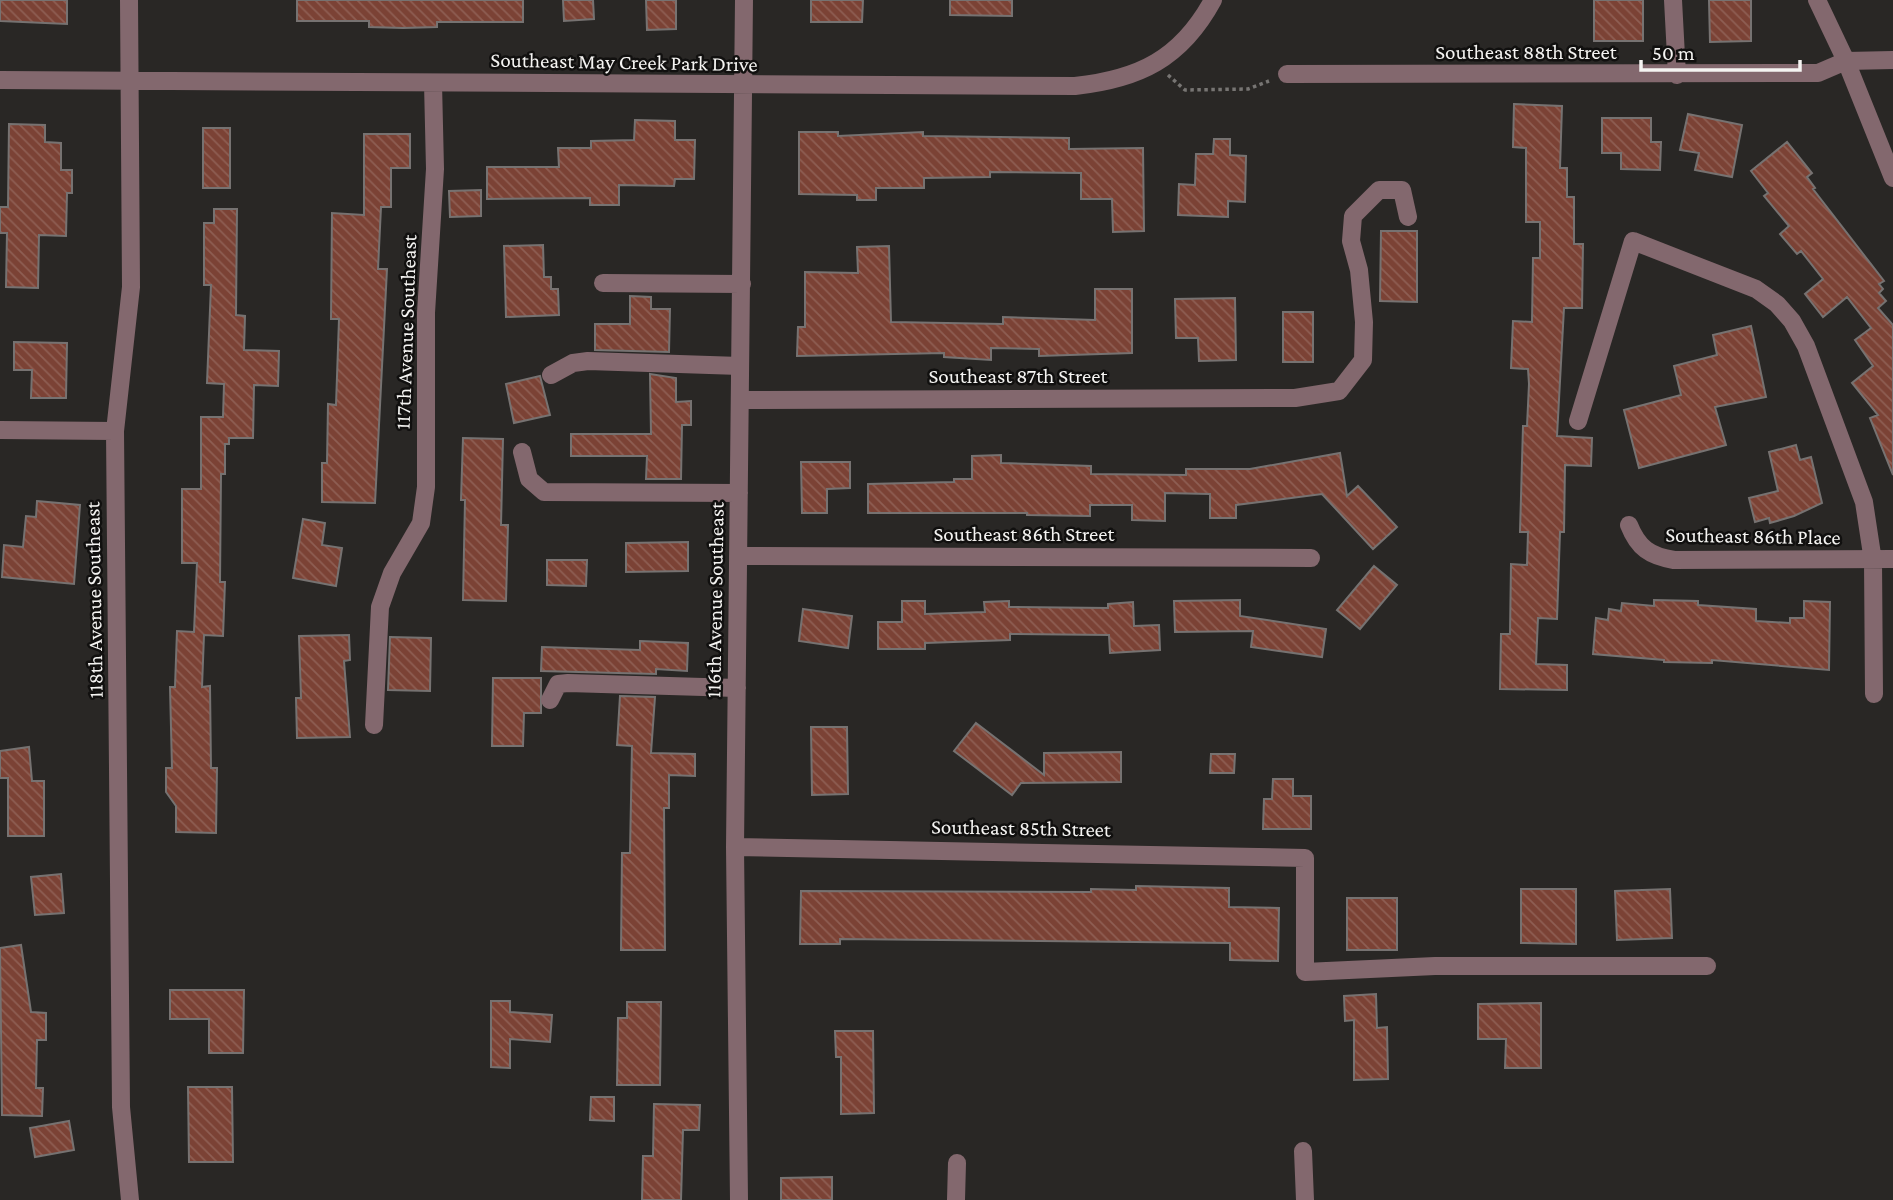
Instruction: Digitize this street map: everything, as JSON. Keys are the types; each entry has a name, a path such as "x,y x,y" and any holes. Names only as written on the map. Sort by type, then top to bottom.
{"street":[{"name":"118th Avenue Southeast","path":"129,0 131,287 115,431 121,1107 130,1200"},
{"name":"116th Avenue Southeast","path":"739,1200 735,847 744,0"},
{"name":"Southeast May Creek Park Drive","path":"0,80 1075,86 1124,79 1154,64 1185,41 1213,0"},
{"path":"1673,0 1678,75"},
{"path":"1817,0 1846,61 1893,178"},
{"name":"Southeast 88th Street","path":"1287,74 1818,73 1846,61 1893,60"},
{"name":"117th Avenue Southeast","path":"374,725 380,607 392,573 421,523 426,487 426,313 435,169 433,83"},
{"name":"Southeast 87th Street","path":"740,400 1295,398 1339,391 1363,360 1364,322 1359,270 1351,241 1353,216 1379,191 1402,190 1408,217"},
{"path":"1577,421 1633,241 1756,289 1777,304 1793,321 1806,346 1864,502 1873,561 1874,694"},
{"path":"603,283 742,284"},
{"path":"551,375 573,363 588,361 740,366"},
{"path":"0,430 115,431"},
{"path":"522,452 529,479 544,492 738,493"},
{"name":"Southeast 86th Place","path":"1629,525 1643,550 1657,557 1674,560 1893,559"},
{"name":"Southeast 86th Street","path":"738,556 1311,558"},
{"path":"550,699 558,684 568,683 737,688"},
{"name":"Southeast 85th Street","path":"735,847 1306,858 1305,972 1435,966 1707,966"},
{"path":"1303,1151 1305,1200"},
{"path":"956,1200 957,1163"}],"path":[{"path":"1154,64 1185,90 1248,89 1287,74"}],"building":[{"path":"0,0 67,0 67,24 0,21"},
{"path":"297,0 523,0 523,22 437,22 437,27 403,28 369,27 369,21 297,21"},
{"path":"563,0 593,0 594,19 564,21"},
{"path":"646,0 676,0 676,29 647,30"},
{"path":"811,0 863,0 862,22 811,22"},
{"path":"950,0 1012,0 1012,16 950,15"},
{"path":"1594,0 1643,0 1643,41 1594,41"},
{"path":"1709,0 1751,0 1751,41 1710,42"},
{"path":"1514,104 1562,106 1560,168 1567,168 1567,197 1574,197 1574,244 1583,244 1582,308 1564,308 1557,436 1592,438 1591,466 1565,465 1564,532 1560,532 1557,619 1538,618 1536,664 1567,665 1567,690 1500,689 1501,634 1510,634 1511,564 1527,565 1528,532 1520,532 1523,426 1527,426 1529,384 1528,369 1511,368 1513,321 1532,322 1533,258 1540,258 1540,222 1526,222 1526,148 1513,147"},
{"path":"1688,114 1742,125 1732,177 1695,170 1699,153 1680,150"},
{"path":"1602,118 1651,118 1651,142 1661,142 1660,170 1621,169 1621,153 1602,153"},
{"path":"635,120 675,121 675,140 695,140 694,179 675,179 674,186 619,185 619,205 590,205 590,198 487,199 487,167 559,167 558,148 591,148 591,141 634,140"},
{"path":"9,124 45,125 45,142 61,143 61,170 72,170 72,193 67,193 66,236 39,235 38,288 6,287 7,233 0,233 0,207 8,207"},
{"path":"203,128 230,128 230,188 203,188"},
{"path":"799,132 838,132 838,136 923,132 923,136 1069,138 1069,149 1143,148 1144,231 1113,232 1112,199 1081,199 1081,173 990,172 990,177 924,178 924,188 876,188 876,200 857,200 857,195 799,194"},
{"path":"364,134 410,134 410,168 391,168 391,207 381,207 378,269 387,269 375,503 322,502 322,463 327,463 328,404 336,405 339,319 331,319 332,213 364,215"},
{"path":"1214,139 1230,139 1230,155 1246,156 1245,202 1228,201 1228,217 1178,215 1179,184 1195,185 1196,154 1213,154"},
{"path":"1787,142 1812,173 1807,177 1815,188 1813,189 1884,281 1879,284 1883,289 1879,293 1886,301 1878,308 1893,325 1893,475 1870,418 1878,415 1852,383 1873,366 1855,340 1871,328 1847,297 1823,317 1805,294 1823,279 1801,251 1797,254 1780,234 1789,226 1764,196 1768,193 1751,171"},
{"path":"481,190 481,216 450,217 449,191"},
{"path":"214,209 237,209 236,315 245,316 244,350 279,351 278,386 254,385 253,438 229,438 229,444 225,444 225,474 221,474 220,582 225,582 223,636 204,635 202,687 210,686 211,768 217,768 216,833 176,832 176,806 166,792 166,768 172,768 170,687 175,687 177,631 194,632 197,563 182,563 182,489 201,489 201,417 223,417 224,384 207,383 211,285 204,285 204,223 214,223"},
{"path":"1381,231 1417,231 1417,302 1380,301"},
{"path":"543,245 544,277 551,277 551,289 558,289 559,315 506,317 504,246"},
{"path":"889,246 891,322 1003,324 1003,317 1095,320 1095,289 1132,289 1132,353 1039,356 1039,349 991,348 991,360 944,357 944,353 797,356 798,327 805,327 805,272 858,273 857,247"},
{"path":"630,296 651,297 651,309 670,309 669,352 595,350 595,324 630,324"},
{"path":"1235,298 1236,360 1199,361 1198,338 1176,338 1175,299"},
{"path":"1283,312 1313,312 1313,362 1283,362"},
{"path":"1751,326 1766,397 1715,407 1726,445 1639,468 1624,410 1681,395 1674,366 1717,355 1713,335"},
{"path":"14,342 67,343 66,398 31,398 32,370 14,370"},
{"path":"650,374 676,378 676,402 691,401 691,425 682,425 681,479 646,479 647,456 571,456 571,434 651,434"},
{"path":"540,376 550,415 514,423 506,384"},
{"path":"463,438 503,439 501,525 508,525 506,601 463,600"},
{"path":"1796,445 1800,460 1811,457 1822,503 1770,523 1769,518 1755,522 1749,498 1778,491 1769,452"},
{"path":"1340,453 1347,496 1358,486 1397,527 1373,549 1322,494 1236,505 1236,518 1210,518 1210,494 1165,493 1165,521 1132,520 1132,505 1090,505 1090,516 1027,513 868,513 868,484 954,482 954,479 972,479 972,456 1001,455 1001,463 1091,466 1091,474 1186,475 1186,469 1250,469"},
{"path":"801,462 850,462 850,488 827,489 827,513 802,513"},
{"path":"37,501 80,505 74,584 2,577 4,545 23,547 26,516 36,517"},
{"path":"303,519 325,523 322,545 342,548 336,586 293,578"},
{"path":"688,542 688,571 626,572 626,543"},
{"path":"547,560 587,560 586,586 547,585"},
{"path":"1374,566 1397,585 1360,629 1337,610"},
{"path":"1240,600 1240,616 1326,629 1322,657 1251,647 1253,631 1175,632 1174,601"},
{"path":"1654,600 1698,601 1698,605 1756,609 1756,621 1790,623 1790,618 1804,618 1804,601 1830,602 1829,670 1712,660 1712,663 1664,662 1593,654 1596,618 1608,620 1609,609 1621,611 1622,603 1654,606"},
{"path":"902,601 925,601 925,614 985,612 984,602 1009,601 1009,607 1108,608 1108,604 1133,602 1134,626 1159,625 1160,650 1110,653 1109,635 1010,634 1010,640 925,643 925,649 878,649 878,622 902,622"},
{"path":"803,609 852,616 848,648 799,641"},
{"path":"349,635 350,660 344,661 350,737 297,738 296,698 301,698 299,636"},
{"path":"390,637 431,638 430,691 388,690"},
{"path":"640,641 688,643 687,671 656,669 656,674 541,671 542,647 640,650"},
{"path":"493,678 541,678 541,713 524,713 523,746 492,746"},
{"path":"620,696 655,697 651,753 695,754 695,776 669,775 669,808 664,808 665,950 621,950 622,853 630,853 632,746 617,745"},
{"path":"976,723 1044,775 1044,753 1121,752 1121,782 1021,783 1012,795 954,751"},
{"path":"811,727 847,727 848,794 812,795"},
{"path":"29,747 32,781 44,781 44,836 8,836 8,778 0,778 0,751"},
{"path":"1211,754 1235,754 1234,773 1210,773"},
{"path":"1273,779 1293,779 1293,796 1311,796 1311,829 1263,829 1264,799 1272,799"},
{"path":"61,874 64,913 35,915 31,877"},
{"path":"1136,886 1229,888 1229,907 1279,908 1278,961 1230,960 1230,943 840,939 840,944 800,944 801,891 1091,892 1091,889 1136,890"},
{"path":"1521,889 1576,889 1576,944 1521,943"},
{"path":"1670,889 1672,938 1617,940 1615,891"},
{"path":"1347,898 1397,898 1397,950 1347,950"},
{"path":"21,945 31,1012 46,1013 46,1040 37,1040 36,1088 43,1088 42,1116 2,1115 0,948"},
{"path":"170,990 244,990 243,1053 209,1053 209,1019 170,1019"},
{"path":"1376,994 1377,1028 1387,1027 1388,1079 1354,1080 1354,1020 1345,1021 1344,996"},
{"path":"491,1001 510,1001 510,1012 552,1015 550,1042 510,1039 510,1068 491,1067"},
{"path":"627,1002 661,1002 660,1085 617,1085 618,1018 627,1018"},
{"path":"1541,1003 1541,1068 1505,1068 1506,1039 1478,1039 1478,1004"},
{"path":"835,1031 873,1031 874,1113 841,1114 841,1057 836,1057"},
{"path":"188,1087 232,1087 233,1162 189,1162"},
{"path":"591,1097 614,1097 614,1121 590,1120"},
{"path":"654,1104 700,1105 699,1130 683,1130 681,1200 642,1200 643,1156 653,1156"},
{"path":"69,1121 74,1150 35,1157 30,1128"},
{"path":"832,1177 832,1200 781,1200 781,1178"}]}
